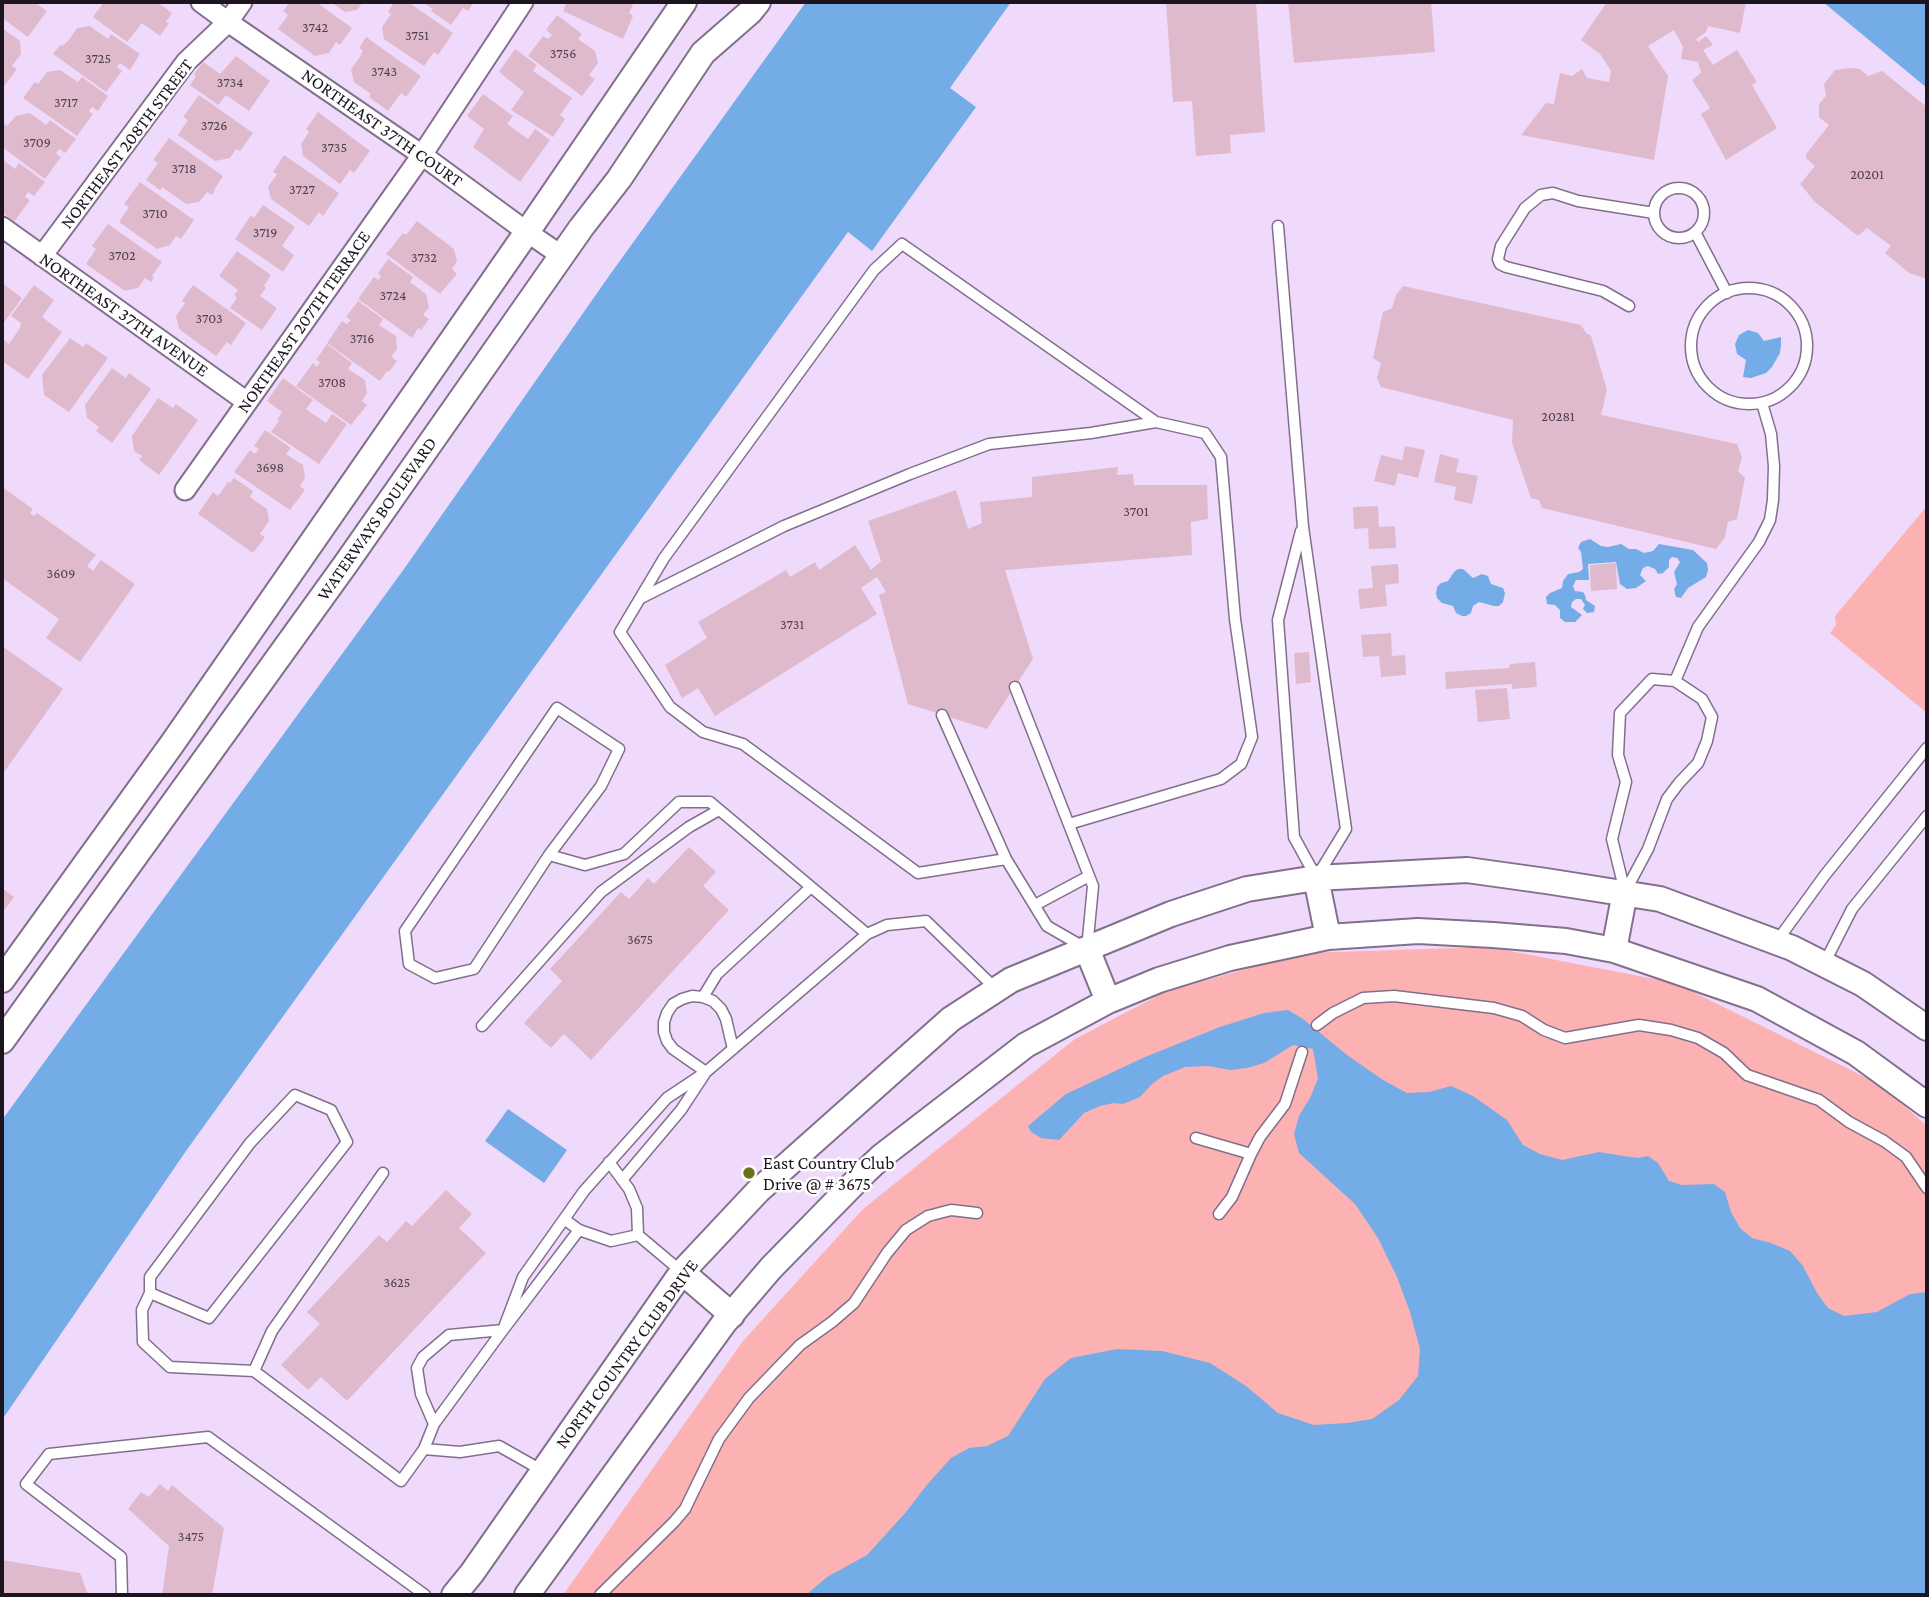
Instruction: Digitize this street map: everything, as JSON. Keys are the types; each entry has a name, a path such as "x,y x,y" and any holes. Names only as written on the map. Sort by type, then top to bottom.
{"street":[{"name":"NORTHEAST 37TH COURT","path":"201,2 562,256"},
{"name":"NORTHEAST 208TH STREET","path":"42,256 186,62 228,22 242,2"},
{"name":"NORTHEAST 207TH TERRACE","path":"185,489 422,155 523,2"},
{"path":"2,980 180,732 684,2"},
{"name":"WATERWAYS BOULEVARD","path":"2,1041 345,565 619,179 704,53 758,2"},
{"name":"NORTHEAST 37TH AVENUE","path":"2,227 247,402"},
{"name":"NORTH COUNTRY CLUB DRIVE","path":"454,1595 682,1272 759,1190 951,1020 1011,980 1171,914 1247,889 1317,878 1467,870 1625,892 1660,899 1777,942 1863,984 1927,1028"},
{"path":"1317,878 1328,937"},
{"path":"1614,950 1625,892"},
{"path":"527,1595 732,1315 771,1268 882,1156 1027,1045 1108,1001 1159,980 1230,958 1328,937 1418,931 1566,941 1614,950 1758,999 1856,1053 1927,1105"},
{"path":"1093,946 1108,1001"},
{"path":"682,1272 732,1315"}],"lane":[{"path":"1673,188 1689,190 1696,195 1704,210 1700,226 1695,232 1680,238 1672,237 1659,228 1654,213 1659,197 1673,188"},
{"path":"1629,306 1603,291 1506,267 1497,259 1501,246 1525,208 1541,195 1553,193 1578,201 1654,213"},
{"path":"1278,226 1303,527 1346,829 1317,878"},
{"path":"1695,232 1727,293"},
{"path":"1006,859 918,873 743,744 703,732 670,707 620,632 664,558 874,270 902,244 1156,422"},
{"path":"1752,288 1771,292 1788,303 1801,319 1806,334 1804,364 1795,382 1781,396 1762,403 1745,405 1728,402 1713,393 1701,381 1693,365 1690,347 1692,330 1700,314 1714,299 1732,290 1752,288"},
{"path":"1675,681 1698,628 1759,542 1770,520 1774,466 1771,434 1762,403"},
{"path":"639,599 784,526 989,444 1091,433 1156,422 1205,433 1221,457 1235,619 1252,737 1241,764 1221,779 1069,824"},
{"path":"1303,527 1278,620 1294,836 1317,878"},
{"path":"1652,679 1675,681 1702,699 1712,717 1707,741 1698,763 1667,799 1648,849 1625,892 1612,839 1626,782 1618,755 1620,713 1652,679"},
{"path":"942,715 1006,859 1047,926 1093,946 1093,886 1015,687"},
{"path":"557,708 619,750 601,786 550,855 474,969 435,978 409,964 405,931 557,708"},
{"path":"1777,942 1825,875 1927,748"},
{"path":"550,855 584,865 624,854 679,802 710,802 867,934"},
{"path":"482,1026 601,892 690,827 719,810"},
{"path":"1824,964 1852,909 1927,816"},
{"path":"1035,905 1089,876"},
{"path":"703,997 718,974 811,887"},
{"path":"503,1329 523,1277 564,1219 584,1191 667,1098 706,1072 867,934 887,925 926,921 997,990"},
{"path":"706,1072 673,1049 667,1041 664,1022 673,1004 692,996 713,1001 726,1019 733,1049"},
{"path":"1317,1025 1333,1013 1363,998 1394,996 1494,1008 1522,1016 1544,1030 1565,1038 1639,1025 1671,1030 1698,1038 1716,1048 1747,1075 1819,1100 1906,1157 1927,1188"},
{"path":"1219,1214 1232,1197 1260,1137 1285,1104 1302,1052"},
{"path":"622,1180 681,1110 706,1072"},
{"path":"150,1293 209,1318 347,1142 331,1111 295,1095 250,1143 150,1277 150,1293 142,1310 143,1342 170,1367 254,1371 401,1481 424,1449 434,1424 579,1230"},
{"path":"1196,1138 1251,1154"},
{"path":"610,1162 629,1189 638,1208 638,1235 682,1272"},
{"path":"254,1371 272,1331 383,1173"},
{"path":"600,1595 680,1516 719,1439 749,1398 800,1345 854,1303 887,1253 906,1230 928,1216 951,1210 976,1213"},
{"path":"564,1219 579,1230 611,1241 638,1235"},
{"path":"434,1424 421,1394 417,1368 423,1357 449,1335 503,1329"},
{"path":"122,1595 121,1557 26,1484 49,1454 208,1437 425,1595"},
{"path":"424,1449 460,1452 499,1446 543,1471"}],"shaded area":[{"path":"1927,506 1927,713 1830,633 1836,625 1835,616"},
{"path":"1489,947 1675,983 1879,1084 1927,1126 1927,1595 563,1595 743,1341 863,1209 1075,1039 1167,991 1304,953"}],"water":[{"path":"806,2 1011,2 950,88 976,107 872,251 848,232 186,1151 2,1420 2,1120 404,569 609,276"},
{"path":"1823,2 1927,2 1927,88"},
{"path":"1748,330 1758,333 1764,341 1781,337 1780,353 1772,367 1766,373 1751,378 1743,377 1746,360 1737,354 1735,344 1739,335"},
{"path":"1590,539 1601,546 1621,544 1644,553 1653,551 1659,544 1693,550 1707,563 1706,577 1688,588 1681,598 1676,597 1674,589 1677,584 1674,572 1680,562 1677,558 1672,557 1669,560 1669,567 1663,573 1658,574 1648,566 1643,568 1640,575 1646,581 1636,588 1627,589 1620,584 1616,562 1588,564 1589,580 1576,580 1573,586 1575,591 1583,592 1586,600 1595,606 1594,612 1587,613 1583,609 1585,605 1581,599 1576,599 1571,607 1582,615 1575,622 1565,622 1560,618 1560,610 1555,605 1547,604 1546,597 1562,588 1568,574 1583,569 1578,548 1581,542"},
{"path":"1458,569 1463,569 1473,578 1482,574 1488,576 1491,584 1503,588 1503,602 1494,606 1479,602 1466,616 1456,613 1453,606 1442,603 1437,598 1437,587 1448,581"},
{"path":"1288,1010 1347,1055 1407,1093 1429,1092 1451,1086 1473,1096 1507,1120 1523,1145 1540,1154 1562,1160 1599,1152 1638,1158 1648,1156 1658,1163 1669,1181 1682,1185 1714,1184 1725,1192 1731,1212 1740,1228 1752,1238 1790,1251 1803,1266 1828,1308 1844,1316 1877,1312 1910,1294 1927,1292 1927,1595 806,1595 827,1577 867,1555 951,1458 969,1448 987,1446 1008,1436 1045,1379 1071,1358 1117,1349 1162,1351 1210,1363 1246,1386 1278,1413 1314,1425 1372,1419 1399,1400 1418,1376 1420,1349 1397,1277 1378,1238 1355,1204 1299,1153 1294,1134 1299,1116 1318,1078 1313,1049 1293,1045 1264,1063 1247,1068 1230,1070 1208,1066 1185,1067 1163,1076 1140,1097 1123,1104 1100,1106 1084,1113 1059,1140 1041,1138 1031,1132 1028,1126 1066,1094 1145,1057 1220,1027 1264,1013"},
{"path":"508,1109 567,1150 544,1183 485,1141"}],"building":[{"path":"2,2 34,2 47,11 28,37 2,18"},
{"path":"104,2 125,2 129,5 131,2 157,2 172,13 160,36 142,23 127,42 93,17"},
{"path":"290,2 316,2 352,28 340,45 336,42 329,53 315,56 278,29 288,15 283,11"},
{"path":"331,2 363,2 357,10 345,12"},
{"path":"394,2 408,2 453,33 438,55 434,52 424,66 384,39 382,27 391,14 388,12"},
{"path":"422,2 474,2 468,11 463,8 451,25"},
{"path":"567,2 633,2 629,13 633,16 623,39 563,11"},
{"path":"1166,2 1256,2 1265,132 1230,135 1231,153 1196,156 1192,101 1173,102"},
{"path":"1288,2 1431,2 1435,52 1294,63"},
{"path":"1607,2 1746,2 1740,33 1708,26 1706,32 1696,39 1698,42 1706,36 1713,45 1703,50 1713,65 1737,50 1757,82 1752,85 1777,128 1726,160 1701,114 1710,108 1692,80 1701,73 1698,62 1681,59 1683,47 1674,30 1648,46 1668,76 1654,160 1521,135 1546,103 1554,104 1560,73 1572,76 1582,69 1587,78 1609,82 1611,71 1600,54 1581,40"},
{"path":"557,15 582,34 578,39 595,51 598,63 589,75 595,79 582,96 528,56 543,36 548,39 552,35 546,30"},
{"path":"90,26 108,39 111,34 140,54 130,70 120,63 117,67 122,71 106,92 53,54 60,45 68,41 77,28"},
{"path":"2,28 20,41 21,54 12,66 17,69 5,85 2,82"},
{"path":"366,37 421,76 406,97 401,93 388,111 354,82 351,69 360,57 363,50 359,48"},
{"path":"515,49 537,65 533,71 572,98 560,115 565,119 553,137 511,110 524,92 499,72"},
{"path":"236,56 270,81 249,111 226,95 218,105 190,85 203,62 220,74"},
{"path":"1860,69 1868,76 1882,71 1927,107 1927,279 1909,273 1885,253 1891,246 1867,228 1858,236 1815,202 1800,184 1815,166 1806,158 1806,154 1829,125 1819,117 1819,104 1826,96 1824,84 1835,70"},
{"path":"60,70 78,82 82,77 108,96 98,111 92,107 89,111 93,114 77,136 23,98 47,72"},
{"path":"483,94 513,116 507,124 528,139 535,129 550,140 520,182 473,147 484,129 467,116"},
{"path":"199,95 253,133 240,151 236,149 230,158 215,161 178,135 188,120 183,117"},
{"path":"318,112 370,151 354,173 350,170 340,184 303,156 301,144 309,132 306,129"},
{"path":"30,113 46,125 50,120 76,139 65,153 59,149 56,154 61,157 45,179 2,147 2,126 7,126 16,116"},
{"path":"169,138 223,176 212,195 207,192 199,202 186,204 162,187 160,190 146,180 158,163 153,160"},
{"path":"284,155 339,193 323,216 319,212 309,226 271,199 268,187 277,174 273,172"},
{"path":"2,159 15,169 19,163 45,182 34,196 28,192 25,197 30,200 14,222 2,212"},
{"path":"140,182 194,220 181,239 176,236 170,245 157,249 119,222 129,207 124,204"},
{"path":"263,205 295,227 282,246 294,255 283,272 235,239 251,215 254,218"},
{"path":"417,221 454,249 457,261 452,269 457,274 440,294 386,254"},
{"path":"108,224 162,262 151,282 145,278 138,288 125,291 86,264 96,249 92,246"},
{"path":"237,251 271,275 260,296 277,308 262,330 230,308 237,298 234,295 238,290 219,276"},
{"path":"388,259 413,277 410,282 426,294 429,307 423,315 429,319 421,330 418,328 412,338 358,299 374,277 378,280 381,276 378,273"},
{"path":"2,283 22,298 2,325"},
{"path":"34,285 54,300 42,317 62,332 28,379 2,361 2,338 9,344 20,328 21,323 11,316"},
{"path":"193,285 246,323 231,345 227,342 216,356 179,329 176,316"},
{"path":"1403,286 1581,325 1591,336 1607,390 1601,415 1737,444 1742,458 1738,471 1745,478 1737,519 1728,522 1725,537 1716,549 1542,508 1539,500 1531,498 1512,443 1513,420 1381,387 1377,378 1381,363 1373,358 1383,312 1392,308 1396,295"},
{"path":"358,301 383,319 379,325 396,336 397,349 391,357 397,361 380,381 327,343 342,321 347,324 351,320 346,317"},
{"path":"70,338 83,347 86,343 108,358 69,412 44,395 42,375"},
{"path":"327,344 352,363 348,369 365,380 367,393 362,401 367,405 351,425 296,386 313,363 317,367 320,362 316,360"},
{"path":"112,368 126,378 129,373 151,389 112,443 96,431 99,427 87,418 85,405"},
{"path":"283,378 313,400 306,409 326,423 332,414 347,424 319,464 271,432 282,412 267,401"},
{"path":"158,398 173,408 176,404 198,420 159,475 139,460 142,456 134,451 132,436"},
{"path":"265,430 291,448 286,454 303,465 305,478 300,486 305,490 290,510 234,472 250,450 255,454 259,449 254,446"},
{"path":"1405,446 1425,450 1418,478 1398,473 1395,486 1374,481 1381,455 1402,460"},
{"path":"1440,454 1459,459 1456,472 1478,476 1472,504 1454,500 1456,487 1434,482"},
{"path":"1118,467 1117,475 1133,474 1134,485 1207,485 1208,519 1191,522 1192,555 1005,570 1033,659 987,729 908,704 879,595 886,592 877,577 861,588 877,614 715,716 698,688 682,698 665,665 707,638 698,622 786,570 790,577 815,562 819,570 855,545 871,570 881,561 868,521 956,490 968,529 982,523 980,502 1032,497 1032,477"},
{"path":"234,478 253,491 250,497 267,509 269,521 260,534 265,537 253,553 198,514 213,492 218,496"},
{"path":"2,487 33,509 30,513 34,516 37,513 96,555 87,566 93,571 101,560 135,584 80,662 46,638 59,619 2,578"},
{"path":"1378,506 1379,527 1395,526 1396,548 1369,549 1368,528 1354,529 1353,507"},
{"path":"1616,563 1617,589 1591,591 1590,565"},
{"path":"1398,564 1399,583 1385,585 1387,606 1360,609 1358,589 1373,588 1371,566"},
{"path":"1391,633 1392,656 1405,655 1406,675 1381,677 1379,656 1363,657 1361,635"},
{"path":"2,646 63,689 2,775"},
{"path":"1309,652 1311,682 1296,684 1294,653"},
{"path":"1535,662 1537,687 1512,689 1512,684 1446,689 1445,672 1509,668 1510,664"},
{"path":"1507,688 1510,719 1478,722 1475,690"},
{"path":"689,847 716,872 703,886 729,910 591,1060 564,1034 551,1048 524,1023 562,981 550,969 621,892 629,899 648,878 654,884"},
{"path":"2,888 14,897 2,913"},
{"path":"446,1190 472,1214 459,1228 486,1253 347,1401 321,1377 308,1390 281,1365 320,1324 307,1312 379,1235 387,1242 406,1221 412,1226"},
{"path":"160,1484 168,1491 172,1485 224,1528 212,1595 162,1595 169,1546 128,1509 141,1492 149,1497"},
{"path":"2,1560 80,1573 88,1595 2,1595"}],"place":[{"name":"East Country Club Drive @ # 3675","path":"749,1173"}]}
